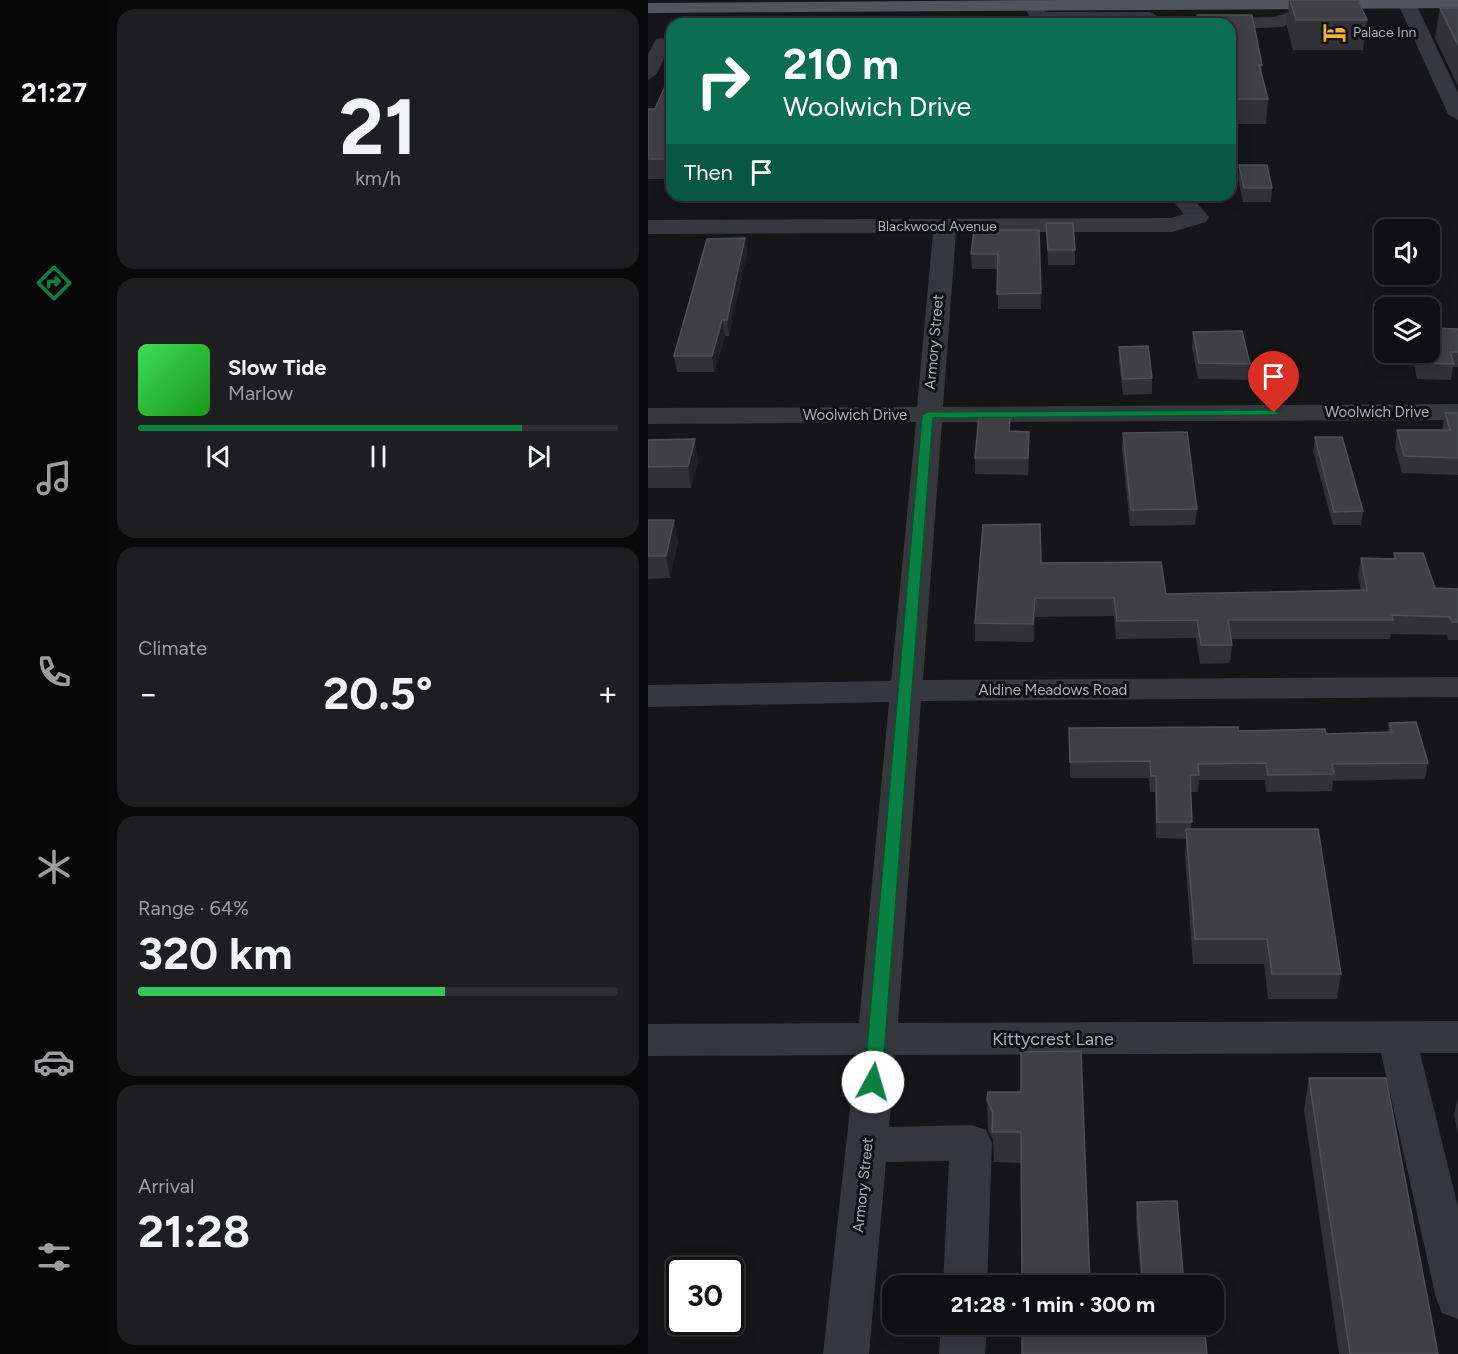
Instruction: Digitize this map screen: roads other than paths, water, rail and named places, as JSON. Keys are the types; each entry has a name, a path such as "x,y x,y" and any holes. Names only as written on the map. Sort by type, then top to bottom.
{"main road":[{"path":"648,8 1031,6 1149,15 1304,17 1407,4 1458,3"}],"street":[{"path":"1407,4 1458,114"},
{"path":"1236,23 1282,22 1286,17 1357,16"},
{"path":"1236,33 1308,33 1304,17"},
{"path":"1418,31 1438,31"},
{"path":"648,74 661,43"},
{"name":"Blackwood Avenue","path":"648,227 1172,225 1198,217 1184,201"},
{"name":"Armory Street","path":"846,1354 877,1040 945,226"},
{"name":"Woolwich Drive","path":"648,416 1458,412"},
{"name":"Aldine Meadows Road","path":"648,696 906,691 1458,687"},
{"path":"1397,1037 1458,1298"},
{"name":"Kittycrest Lane","path":"648,1040 1458,1037"},
{"path":"867,1145 971,1143 965,1275"},
{"path":"962,1354 963,1335"}],"place":[{"name":"Palace Inn","path":"1335,32"}]}
